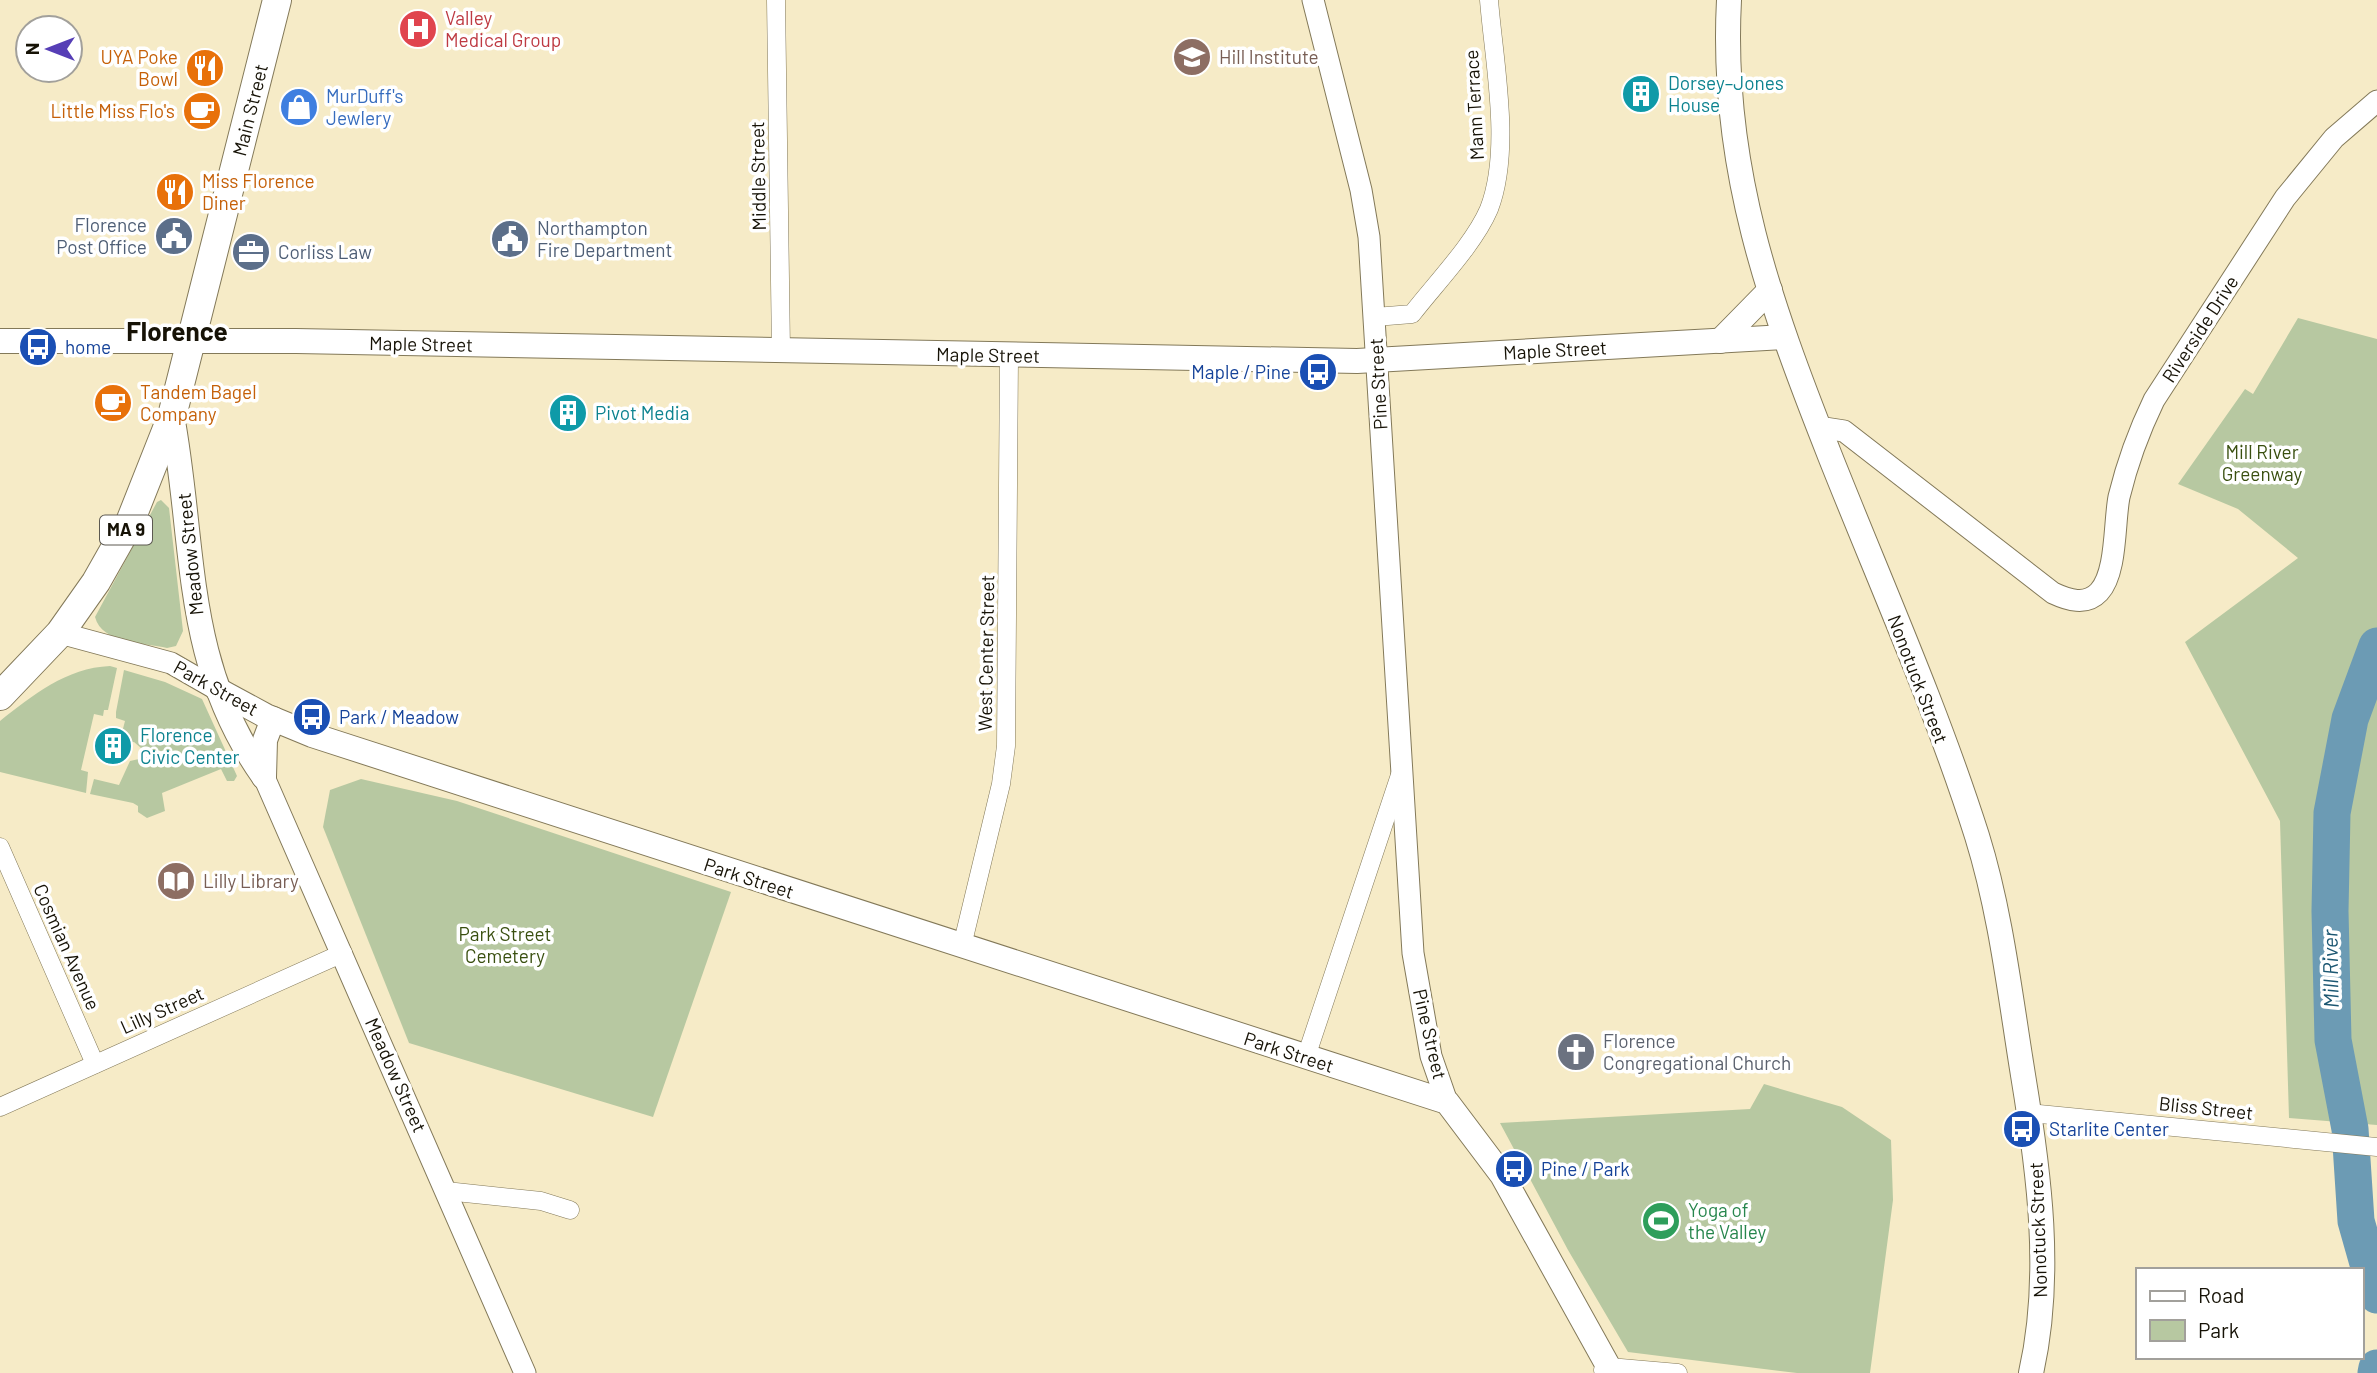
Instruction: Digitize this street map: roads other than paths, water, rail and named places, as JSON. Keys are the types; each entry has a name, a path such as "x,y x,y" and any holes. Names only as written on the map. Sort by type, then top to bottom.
{"highway":[{"name":"Main Street","path":"191,342 277,0"},
{"name":"MA 9","path":"0,696 60,633 96,582 130,522 172,415 191,342"}],"main road":[{"name":"Nonotuck Street","path":"1729,0 1726,45 1730,121 1741,190 1770,290 1784,337 1818,427 1939,730 1978,838 2001,936 2030,1113 2042,1237 2041,1304 2031,1373"},
{"path":"1720,341 1770,290"},
{"name":"Maple Street","path":"0,341 309,341 1009,356 1377,360 1784,337"},
{"name":"Meadow Street","path":"172,415 183,472 185,526 198,624 218,690 250,757 264,777"},
{"name":"Park Street","path":"218,690 273,719 312,735 1447,1102"},
{"path":"264,777 265,740 273,719"},
{"name":"Pine Street","path":"1447,1102 1502,1175 1606,1371"}],"street":[{"name":"Middle Street","path":"776,0 781,351"},
{"name":"Pine Street","path":"1313,0 1361,190 1374,278 1413,953 1432,1056 1447,1102"},
{"name":"Mann Terrace","path":"1375,317 1412,314 1488,211 1497,176 1499,142 1489,0"},
{"name":"Riverside Drive","path":"1818,427 1844,431 2053,593 2076,600 2097,594 2109,574 2119,497 2133,450 2154,400 2285,198 2334,138 2377,101"},
{"name":"West Center Street","path":"962,946 1001,784 1006,746 1009,356"},
{"name":"Park Street","path":"60,633 171,663 218,690"},
{"name":"Pine Street","path":"1306,1057 1401,774"},
{"name":"Meadow Street","path":"264,777 525,1373"},
{"name":"Cosmian Avenue","path":"0,847 95,1064"},
{"name":"Lilly Street","path":"0,1107 342,953"},
{"name":"Bliss Street","path":"2030,1113 2377,1147"},
{"path":"446,1191 541,1201 570,1210"},
{"path":"1606,1371 1678,1373"}],"waterway":[{"name":"Mill River","path":"2377,646 2350,719 2332,813 2330,911 2333,1040 2350,1129 2356,1221 2377,1295"},
{"name":"Mill River","path":"2376,1373 2377,1368"}],"place":[{"name":"Valley Medical Group","path":"418,29"},
{"name":"Hill Institute","path":"1192,57"},
{"name":"UYA Poke Bowl","path":"205,68"},
{"name":"Dorsey–Jones House","path":"1641,94"},
{"name":"MurDuff's Jewlery","path":"299,107"},
{"name":"Little Miss Flo's","path":"202,111"},
{"name":"Miss Florence Diner","path":"175,192"},
{"name":"Florence Post Office","path":"174,236"},
{"name":"Northampton Fire Department","path":"510,239"},
{"name":"Corliss Law","path":"251,252"},
{"name":"home","path":"38,347"},
{"name":"Maple / Pine","path":"1318,372"},
{"name":"Tandem Bagel Company","path":"113,403"},
{"name":"Pivot Media","path":"568,413"},
{"name":"Park / Meadow","path":"312,717"},
{"name":"Florence Civic Center","path":"113,746"},
{"name":"Lilly Library","path":"176,881"},
{"name":"Florence Congregational Church","path":"1576,1052"},
{"name":"Starlite Center","path":"2022,1129"},
{"name":"Pine / Park","path":"1514,1169"},
{"name":"Yoga of the Valley","path":"1661,1221"}],"district":[{"name":"Florence","path":"177,332"}],"park label":[{"name":"Mill River Greenway","path":"2262,463"},
{"name":"Park Street Cemetery","path":"505,945"}]}
